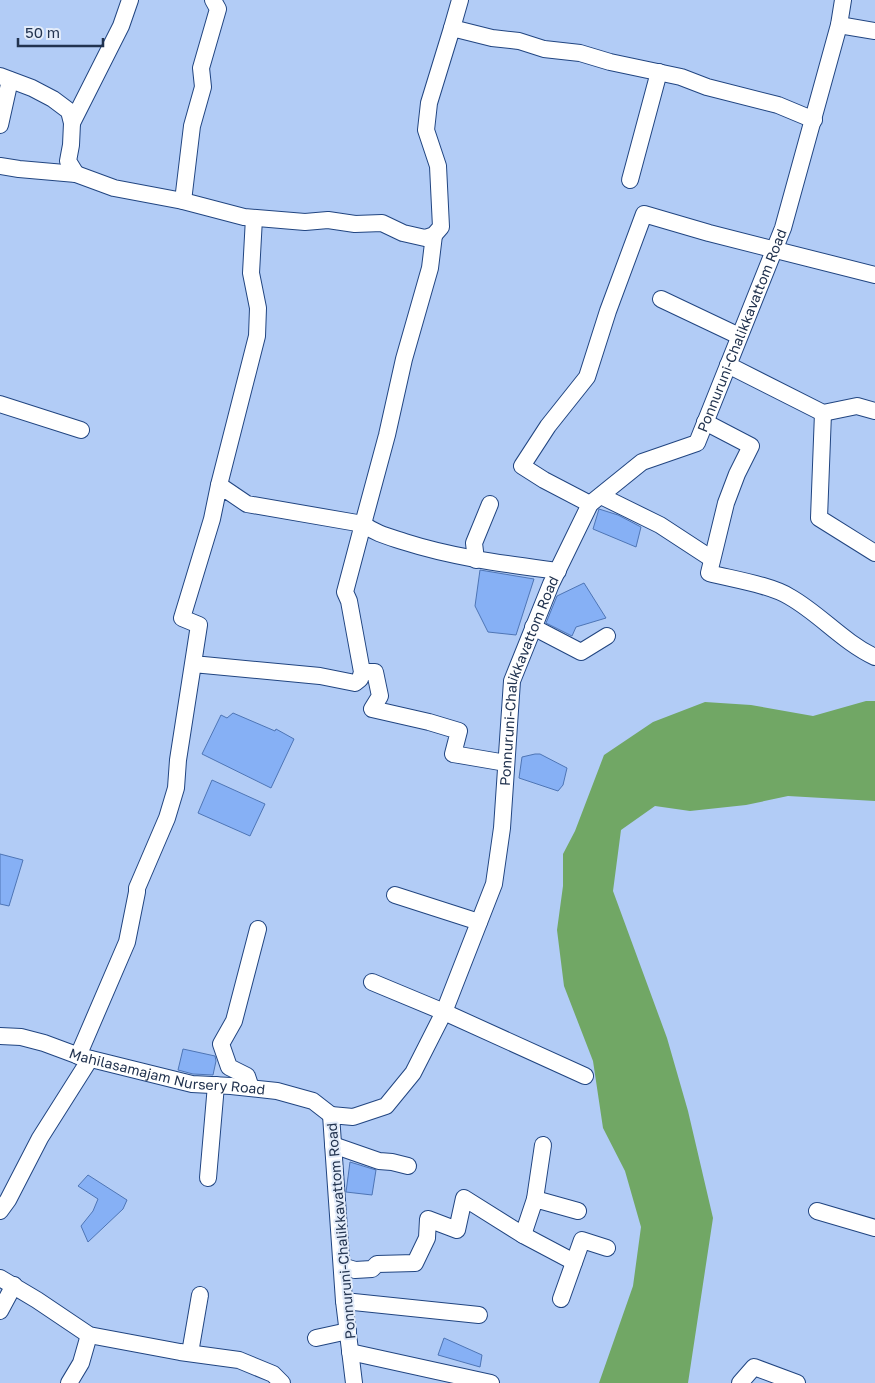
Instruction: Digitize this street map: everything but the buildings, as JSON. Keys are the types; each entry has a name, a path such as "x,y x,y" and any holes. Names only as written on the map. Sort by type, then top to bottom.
{"street":[{"path":"72,123 121,26 130,0"},
{"path":"183,201 192,126 203,87 201,68 218,9 213,0"},
{"path":"193,664 320,676 355,683 360,679 362,672 349,601 345,592 387,435 404,358 428,277 434,235 440,227 438,166 426,130 429,103 460,0"},
{"name":"Ponnuruni-Chalikkavattom Road","path":"354,1383 344,1301 331,1115 353,1117 386,1106 413,1073 444,1012 494,884 502,828 512,681 533,627 558,571 595,500 642,462 697,443 783,228 814,120 839,24 843,0"},
{"path":"839,24 875,31"},
{"path":"452,28 492,38 519,41 544,49 580,53 610,62 659,72 778,105 814,120"},
{"path":"630,180 659,72"},
{"path":"0,126 5,78 32,88 53,100 69,111 72,123 68,161 76,174"},
{"path":"0,166 76,174 114,188 183,201 244,217 305,222 328,220 355,224 382,223 403,233 424,238 434,235"},
{"path":"712,559 660,525 544,480 522,466 548,426 588,377 608,311 644,214 775,250 875,274"},
{"path":"0,1210 84,1057 127,942 137,888 167,818 176,788 178,760 199,625 182,618 212,519 257,336 258,308 251,273 254,218"},
{"path":"661,299 739,336"},
{"path":"728,365 823,413 857,406 875,411"},
{"path":"0,404 81,430"},
{"path":"823,413 819,518 875,553"},
{"path":"706,422 751,446 731,489 722,516 709,573 786,594 850,642 875,656"},
{"path":"219,485 247,504 363,524 374,533 476,560 558,571"},
{"path":"476,560 474,544 490,504"},
{"path":"533,627 581,652 606,636"},
{"path":"362,672 375,672 380,696 372,709 459,731 453,754 506,763"},
{"path":"395,895 479,922"},
{"path":"251,1088 247,1076 229,1068 221,1044 234,1020 258,929"},
{"path":"372,982 444,1012 585,1076"},
{"name":"Mahilasamajam Nursery Road","path":"0,1036 20,1037 84,1057 192,1084 277,1091 313,1101 331,1115"},
{"path":"208,1178 216,1085"},
{"path":"523,1235 535,1199 543,1145"},
{"path":"334,1146 379,1161 408,1166"},
{"path":"342,1266 355,1270 372,1269 377,1264 415,1262 427,1238 428,1219 457,1230 464,1198 523,1235 574,1262"},
{"path":"535,1199 578,1210"},
{"path":"817,1211 875,1228"},
{"path":"561,1299 582,1240 607,1248"},
{"path":"0,1311 7,1282 89,1336 240,1360 274,1374 282,1383"},
{"path":"190,1353 200,1294"},
{"path":"344,1301 479,1315"},
{"path":"316,1338 348,1331"},
{"path":"69,1383 81,1363 89,1336"},
{"path":"350,1352 491,1383"},
{"path":"740,1383 754,1367 797,1383"}],"shaded area":[{"path":"866,701 875,701 875,801 788,796 746,805 690,811 655,806 621,830 613,891 667,1038 688,1111 713,1218 688,1383 599,1383 633,1286 641,1227 625,1171 603,1128 593,1061 564,986 557,930 563,886 563,854 575,831 604,755 653,722 705,702 751,705 813,716"}]}
